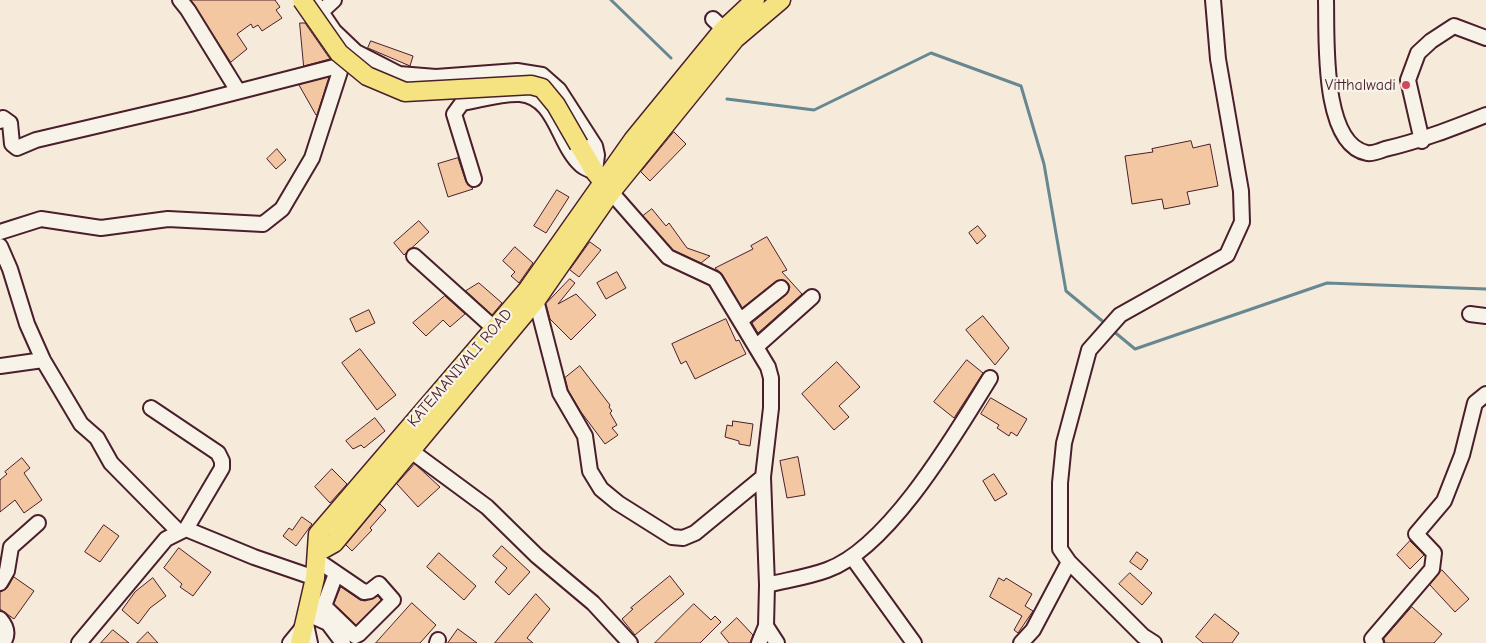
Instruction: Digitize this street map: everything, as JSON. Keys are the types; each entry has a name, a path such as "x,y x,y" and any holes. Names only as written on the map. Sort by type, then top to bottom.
{"main road":[{"path":"302,0 340,53 367,76 405,92 531,85 542,88 556,105 603,182 681,93 724,29 755,0"},
{"path":"724,29 781,0"},
{"name":"KATEMANIVALI ROAD","path":"404,446 536,300 603,182"},
{"name":"KATEMANIVALI ROAD","path":"317,556 334,543 404,446 528,289 603,182"},
{"path":"300,643 312,612 317,556"}],"street":[{"path":"180,0 238,91"},
{"path":"334,0 317,6 334,31 356,52 399,74 436,76 517,71 542,75 559,90 595,146 603,182"},
{"path":"1154,643 1143,636 1069,562 1060,549 1060,483 1064,443 1089,350 1120,315 1227,255 1242,222 1241,191 1218,59 1213,0"},
{"path":"1326,0 1329,98 1345,136 1357,149 1368,154 1422,141 1486,115"},
{"path":"1422,141 1408,80 1418,53 1431,41 1454,26 1486,38"},
{"path":"0,121 3,118 10,123 12,144 17,148 36,140 342,65 356,52"},
{"path":"0,232 41,219 101,228 168,218 263,224 282,208 312,158 342,65"},
{"path":"474,179 454,114 457,108 462,103 520,94 539,100 548,110 566,146 575,159 603,182 664,253 715,279 764,357 771,378 771,408 763,477 768,584 766,626 759,643"},
{"path":"0,246 10,269 26,324 43,360 81,424 97,438 111,463 182,530 314,578"},
{"path":"414,256 495,329"},
{"path":"741,320 781,288"},
{"path":"757,346 812,297"},
{"path":"536,300 560,393 586,436 590,471 601,489 618,503 672,536 683,538 694,534 763,477"},
{"path":"1470,314 1486,316"},
{"path":"0,366 43,360"},
{"path":"768,584 827,570 852,557 870,542 899,510 939,460 990,378"},
{"path":"1372,642 1432,569 1434,553 1416,534 1444,501 1462,455 1475,403 1486,394"},
{"path":"79,643 166,539 182,530 222,468 222,461 218,454 151,408"},
{"path":"404,446 487,507 537,556 593,603 630,643"},
{"path":"0,583 7,571 11,547 38,523"},
{"path":"312,612 340,633 357,636 393,598 379,584 370,592 362,591 317,556"},
{"path":"852,557 914,643"},
{"path":"1021,643 1033,630 1069,562"},
{"path":"290,643 334,579"},
{"path":"310,643 312,612"},
{"path":"0,619 6,626 7,632 3,643"},
{"path":"766,626 777,643"}],"building":[{"path":"191,0 275,0 280,7 276,10 282,18 262,31 258,25 253,28 251,24 237,34 247,49 231,62"},
{"path":"300,23 305,23 330,59 304,66"},
{"path":"371,41 413,56 410,66 368,48"},
{"path":"329,77 317,115 316,115 299,85"},
{"path":"674,132 686,144 650,181 641,172"},
{"path":"1191,141 1193,148 1210,144 1218,186 1187,192 1190,204 1164,209 1162,199 1132,204 1125,156 1153,152 1152,149"},
{"path":"277,149 286,160 276,169 267,159"},
{"path":"458,158 466,182 473,189 448,197 438,164"},
{"path":"557,190 569,197 546,233 534,226"},
{"path":"652,209 666,226 669,223 687,248 710,256 701,263 673,250 643,216"},
{"path":"419,221 429,232 404,255 394,243"},
{"path":"978,226 986,236 977,244 969,233"},
{"path":"767,237 787,270 782,272 802,294 758,333 752,323 787,294 790,287 788,283 784,280 776,281 742,308 722,274 715,268 753,249 751,246"},
{"path":"590,242 601,250 579,277 570,270"},
{"path":"515,247 533,263 519,283 511,276 515,272 503,261"},
{"path":"617,272 626,288 606,299 597,283"},
{"path":"570,279 575,283 558,304 576,294 596,315 571,340 550,319 546,304"},
{"path":"479,283 502,303 492,315 466,291"},
{"path":"445,296 465,314 450,327 443,320 426,336 413,323"},
{"path":"369,310 375,323 356,332 350,319"},
{"path":"983,316 1009,348 995,365 966,330"},
{"path":"726,319 736,341 739,340 746,354 695,379 686,361 681,364 672,344"},
{"path":"360,349 396,395 377,410 342,363"},
{"path":"967,360 983,373 954,418 934,402"},
{"path":"837,362 860,387 839,406 849,417 834,430 802,394"},
{"path":"580,366 610,405 609,407 612,411 610,413 617,425 612,428 618,435 605,444 581,412 568,390 565,378"},
{"path":"991,398 1027,419 1017,436 1011,432 1009,436 997,428 999,425 981,414"},
{"path":"375,418 385,431 364,448 361,445 353,449 346,441"},
{"path":"733,421 753,424 750,446 739,444 739,441 725,437 727,425 732,426"},
{"path":"798,457 805,495 787,498 780,461"},
{"path":"22,458 30,468 24,473 42,500 24,513 15,500 0,512 0,480 7,474 5,472"},
{"path":"415,464 440,487 418,507 397,484"},
{"path":"332,469 347,484 330,503 315,487"},
{"path":"994,474 1007,494 995,501 983,481"},
{"path":"380,504 386,510 370,528 372,530 352,551 346,545"},
{"path":"302,517 312,524 296,546 283,536 289,528 292,530"},
{"path":"104,525 119,536 100,562 85,552"},
{"path":"1410,541 1424,555 1410,569 1397,555"},
{"path":"502,546 530,572 509,595 495,582 507,568 493,556"},
{"path":"179,548 211,572 193,596 180,587 182,584 164,568"},
{"path":"1137,552 1148,560 1141,570 1130,562"},
{"path":"439,553 476,586 464,600 427,567"},
{"path":"1442,570 1469,599 1455,612 1430,585"},
{"path":"1130,573 1152,593 1142,605 1119,584"},
{"path":"670,576 684,594 635,635 622,619 633,609 631,608"},
{"path":"14,577 34,591 14,619 0,609 0,592 7,588"},
{"path":"153,578 166,596 150,608 138,624 122,610 135,592"},
{"path":"999,578 1004,581 1006,578 1032,594 1025,606 1033,611 1018,633 1014,630 1022,616 990,597"},
{"path":"341,587 360,600 365,601 378,596 381,600 356,625 334,604"},
{"path":"536,594 550,609 527,638 533,643 495,643"},
{"path":"412,603 436,625 420,643 376,643"},
{"path":"694,604 711,620 715,616 721,622 700,643 655,643"},
{"path":"1412,607 1442,634 1434,643 1385,643 1384,639"},
{"path":"1215,614 1239,633 1232,643 1203,643 1196,637"},
{"path":"737,618 753,635 750,643 729,643 721,633"},
{"path":"458,629 477,643 448,643"},
{"path":"113,630 129,643 101,643"},
{"path":"148,632 158,643 137,643"}],"waterway":[{"path":"611,0 671,58"},
{"path":"727,99 814,110 931,53 1021,86 1044,164 1066,291 1106,324"},
{"path":"1112,330 1135,349 1327,283 1486,289"}],"place":[{"name":"Vitthalwadi","path":"1406,85"}]}
